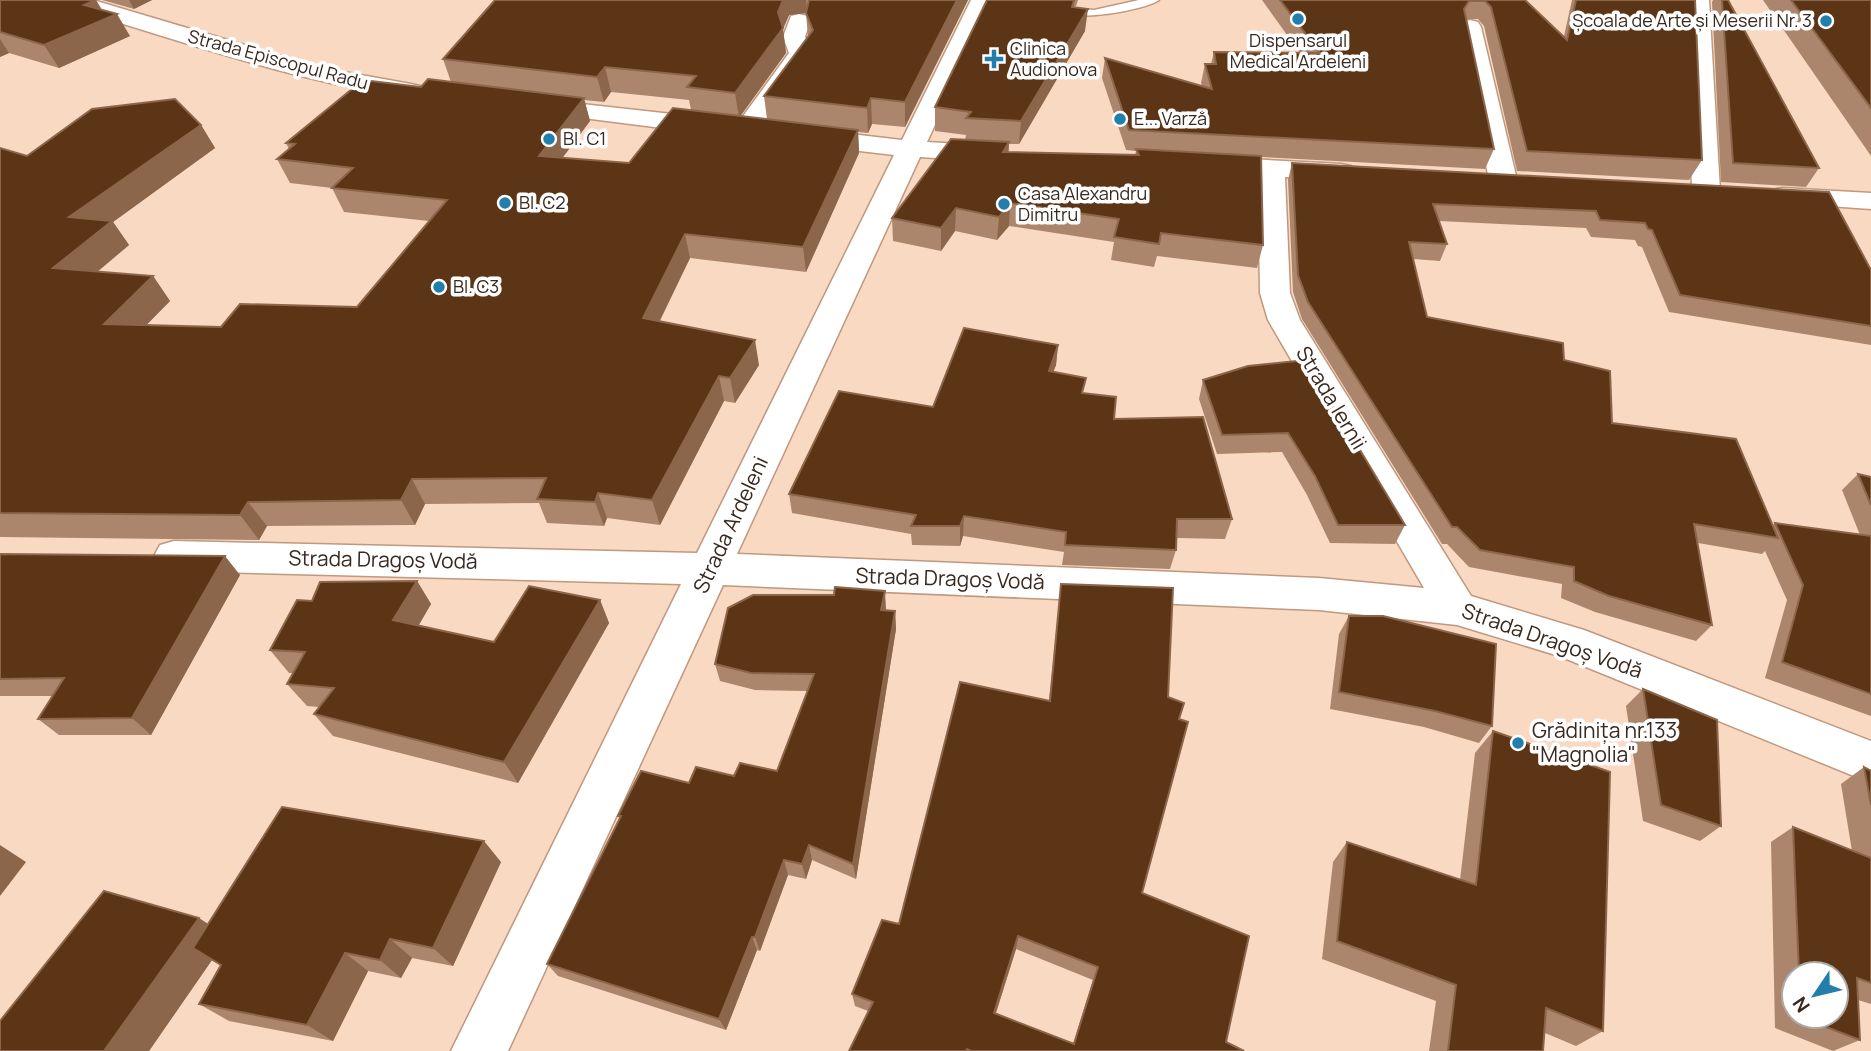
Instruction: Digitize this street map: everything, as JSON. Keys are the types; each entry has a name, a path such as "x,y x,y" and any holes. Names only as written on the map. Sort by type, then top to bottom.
{"street":[{"name":"Strada Episcopul Radu","path":"70,0 316,74 350,82 442,94"},
{"path":"1698,0 1693,191 1732,193"},
{"name":"Strada Ardeleni","path":"479,1051 910,149 985,3"},
{"path":"746,130 801,53 794,37 799,21"},
{"path":"1470,27 1516,181 1476,179"},
{"path":"511,103 910,149 1025,156"},
{"path":"1189,164 1367,174"},
{"name":"Strada Iernii","path":"1271,169 1275,293 1284,320 1457,608"},
{"path":"1759,194 1869,203"},
{"name":"Strada Dragoș Vodă","path":"135,555 710,569 1319,594 1457,608 1569,642 1871,762"}],"lane":[{"path":"1054,10 1094,13 1154,0"}],"building":[{"path":"0,0 95,0 84,5 117,14 44,45 0,32"},
{"path":"495,0 783,0 778,12 783,28 735,93 687,87 696,76 605,67 597,77 443,59"},
{"path":"809,0 957,0 905,102 871,98 867,108 764,96 813,30 806,13"},
{"path":"987,0 1074,0 1072,7 1088,9 1021,121 966,118 971,112 935,107"},
{"path":"1280,0 1525,0 1567,40 1576,0 1695,0 1702,160 1527,151 1491,7 1485,1 1469,1 1464,9 1494,149 1129,130 1105,58 1212,89 1205,64 1216,64 1214,52 1320,53"},
{"path":"1722,0 1728,0 1819,168 1733,163"},
{"path":"1791,0 1871,0 1871,108"},
{"path":"428,79 584,98 539,156 629,163 673,108 858,130 803,247 685,234 643,318 755,340 730,378 719,376 652,500 598,493 595,502 537,499 546,478 412,479 401,500 248,502 240,515 0,513 0,148 27,156 92,109 175,99 201,125 69,217 112,221 53,268 153,276 104,324 221,327 240,304 357,307 447,200 332,188 353,168 277,159 295,144 286,143 363,80 421,87"},
{"path":"951,139 1009,142 1003,152 1139,155 1136,149 1261,156 1263,245 1161,233 1159,244 1114,237 1119,219 1010,203 999,217 956,208 941,228 892,218"},
{"path":"1292,163 1829,192 1871,270 1871,326 1680,295 1652,230 1648,229 1645,223 1600,220 1596,211 1433,204 1447,244 1409,242 1427,317 1563,343 1564,360 1610,371 1612,423 1736,439 1778,538 1694,524 1712,625 1609,596 1574,581 1574,567 1480,550 1457,527 1452,527 1308,302 1298,275"},
{"path":"964,328 1058,345 1049,371 1086,378 1082,393 1116,397 1114,419 1203,417 1232,519 1177,519 1176,550 1065,545 1066,532 964,516 960,526 911,526 916,515 789,494 839,391 933,407"},
{"path":"1306,360 1405,525 1338,525 1315,476 1288,433 1222,435 1203,380 1248,366"},
{"path":"1858,474 1871,477 1871,505"},
{"path":"1775,523 1871,536 1871,694 1782,662 1803,585"},
{"path":"0,554 225,556 132,718 38,719 64,678 0,679"},
{"path":"417,581 393,620 494,642 529,586 600,600 504,762 314,714 334,688 287,684 305,652 270,650 297,600 312,601 320,582"},
{"path":"1061,584 1173,588 1168,697 1184,703 1179,719 1188,722 1142,893 1249,936 1226,1042 1244,1051 849,1051 873,1002 852,994 882,920 899,924 960,682 1050,701","holes":["1018,936 1098,967 1074,1044 994,1013"]},
{"path":"835,587 885,591 881,610 895,611 853,864 809,845 802,864 784,860 755,937 752,937 719,1019 547,964 641,771 689,783 696,767 734,776 740,763 777,771 814,674 751,673 715,664 728,608 753,595 834,595"},
{"path":"1349,616 1383,616 1496,644 1492,726 1435,711 1339,692"},
{"path":"1643,689 1717,720 1721,826 1661,805"},
{"path":"1493,731 1610,772 1603,1031 1546,1008 1543,1051 1448,1051 1456,985 1337,941 1347,842 1476,885"},
{"path":"1864,767 1871,771 1871,805"},
{"path":"282,807 484,841 433,948 390,939 380,960 345,953 307,1025 199,1004 221,965 193,948"},
{"path":"1793,827 1871,858 1871,983 1857,978 1860,1040 1834,1030 1850,1030 1850,960 1798,960"},
{"path":"104,891 199,918 104,1051 0,1051 0,1021"}],"place":[{"name":"Dispensarul Medical Ardeleni","path":"1298,19"},
{"name":"Școala de Arte și Meserii Nr. 3","path":"1826,21"},
{"name":"Clinica Audionova","path":"994,59"},
{"name":"E... Varză","path":"1120,119"},
{"name":"Bl. C1","path":"549,139"},
{"name":"Bl. C2","path":"505,203"},
{"name":"Casa Alexandru Dimitru","path":"1004,204"},
{"name":"Bl. C3","path":"439,287"},
{"name":"Grădinița nr.133 \"Magnolia\"","path":"1518,743"}]}
